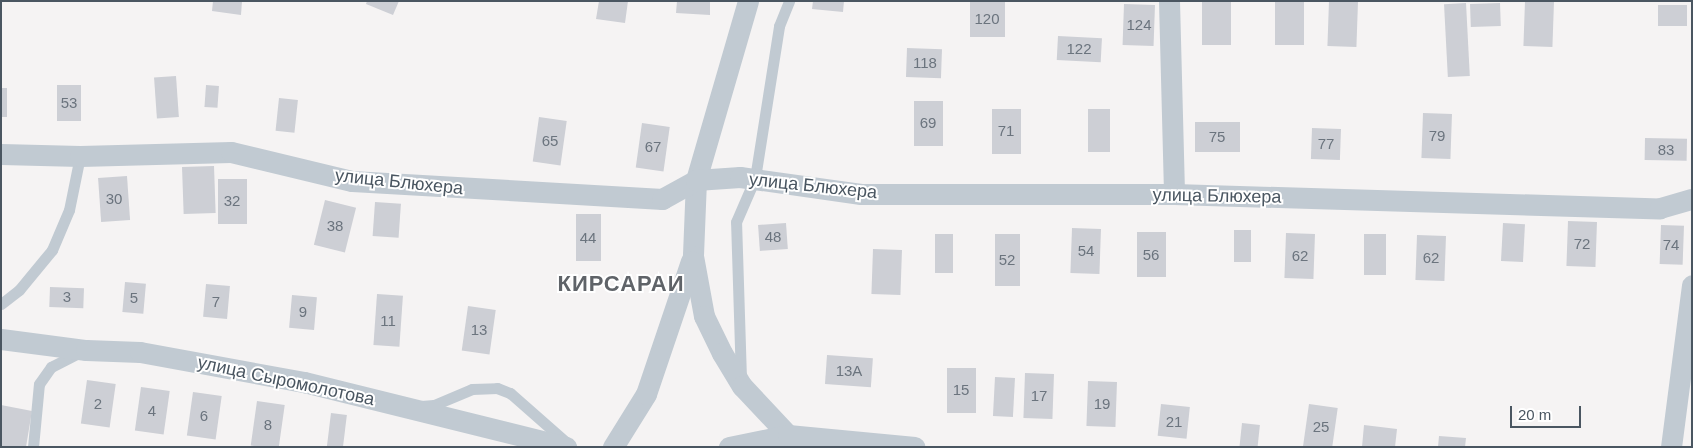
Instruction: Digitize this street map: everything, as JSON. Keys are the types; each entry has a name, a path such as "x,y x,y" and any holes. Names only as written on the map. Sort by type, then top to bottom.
{"street":[{"path":"748,1 696,180 693,256 704,316 742,386 788,435"},
{"path":"1169,1 1174,194"},
{"name":"улица Блюхера","path":"1,154 80,156 232,152 352,182 574,196 662,199 696,180 756,178 861,194 1174,194 1660,208 1692,199"},
{"path":"613,447 646,394 693,256"},
{"path":"1671,447 1692,285"},
{"name":"улица Сыромолотова","path":"1,339 86,350 140,352 304,382 566,447"},
{"path":"729,447 788,435 914,447"}],"lane":[{"path":"742,386 736,222 756,178 779,26 789,1"},
{"path":"1,304 19,290 52,250 69,210 80,156"},
{"path":"33,447 39,384 51,367 86,350"},
{"path":"410,407 434,405 472,389 496,388 510,392 573,447"}],"building":[{"path":"213,1 242,1 241,15 212,11"},
{"path":"367,1 399,1 393,15 366,4"},
{"path":"599,1 628,1 625,23 596,19"},
{"path":"677,1 710,1 710,15 676,13"},
{"path":"813,1 844,1 843,12 812,9"},
{"path":"970,1 1005,1 1005,37 970,37"},
{"path":"1202,1 1231,1 1231,45 1202,45"},
{"path":"1275,1 1304,1 1304,45 1275,45"},
{"path":"1329,1 1358,2 1356,47 1327,46"},
{"path":"1525,1 1554,2 1552,47 1523,46"},
{"path":"1466,3 1470,76 1448,77 1444,4"},
{"path":"1500,3 1501,26 1471,27 1470,4"},
{"path":"1124,4 1155,5 1154,46 1123,45"},
{"path":"1658,5 1687,5 1687,26 1658,26"},
{"path":"1058,36 1102,38 1101,62 1057,60"},
{"path":"907,48 942,49 941,78 906,77"},
{"path":"176,76 179,117 157,118 154,78"},
{"path":"57,85 81,85 81,121 57,121"},
{"path":"206,85 219,86 217,108 204,107"},
{"path":"1,88 7,88 7,117 1,117"},
{"path":"279,98 298,100 294,133 276,131"},
{"path":"914,101 943,101 943,146 914,146"},
{"path":"992,109 1021,109 1021,154 992,154"},
{"path":"1088,109 1110,109 1110,152 1088,152"},
{"path":"1423,113 1452,114 1450,159 1421,158"},
{"path":"539,117 567,121 560,165 533,162"},
{"path":"1195,122 1240,122 1240,152 1195,152"},
{"path":"642,123 670,127 663,171 636,168"},
{"path":"1312,128 1341,129 1340,160 1311,159"},
{"path":"1645,138 1687,139 1687,161 1645,160"},
{"path":"214,166 216,213 184,214 182,167"},
{"path":"127,176 130,220 101,222 98,178"},
{"path":"218,179 247,179 247,224 218,224"},
{"path":"325,200 356,208 345,252 314,245"},
{"path":"375,202 401,204 399,238 373,236"},
{"path":"576,214 601,214 601,261 576,261"},
{"path":"1568,221 1597,222 1595,267 1566,266"},
{"path":"786,223 788,249 760,251 758,225"},
{"path":"1503,223 1525,224 1523,262 1501,261"},
{"path":"1661,225 1684,226 1683,265 1660,264"},
{"path":"1072,228 1101,229 1099,274 1070,273"},
{"path":"1234,230 1251,230 1251,262 1234,262"},
{"path":"1137,232 1166,232 1166,277 1137,277"},
{"path":"1286,233 1315,234 1313,279 1284,278"},
{"path":"935,234 953,234 953,273 935,273"},
{"path":"995,234 1020,234 1020,286 995,286"},
{"path":"1364,234 1386,234 1386,275 1364,275"},
{"path":"1417,235 1446,236 1444,281 1415,280"},
{"path":"873,249 902,250 900,295 871,294"},
{"path":"125,282 146,284 143,314 122,312"},
{"path":"206,284 230,286 227,319 203,317"},
{"path":"50,287 84,288 83,308 49,307"},
{"path":"377,294 403,296 399,347 373,345"},
{"path":"292,295 317,297 314,330 289,328"},
{"path":"468,306 496,310 489,354 462,351"},
{"path":"827,355 873,358 871,387 825,384"},
{"path":"947,368 976,368 976,413 947,413"},
{"path":"1025,373 1054,374 1052,419 1023,418"},
{"path":"995,377 1015,378 1013,417 993,416"},
{"path":"87,380 116,384 110,428 81,424"},
{"path":"1088,381 1117,382 1115,427 1086,426"},
{"path":"141,387 170,391 164,435 135,431"},
{"path":"193,392 222,396 216,440 187,436"},
{"path":"257,401 285,405 279,447 251,446"},
{"path":"1161,404 1190,407 1186,439 1158,436"},
{"path":"1309,404 1338,408 1332,447 1303,447"},
{"path":"1,405 32,411 26,447 1,447"},
{"path":"331,413 347,415 343,447 327,447"},
{"path":"1242,423 1260,425 1258,447 1239,447"},
{"path":"1364,425 1397,429 1395,447 1362,447"},
{"path":"1439,436 1466,438 1465,447 1438,447"}],"district":[{"name":"КИРСАРАИ","path":"621,284"}]}
